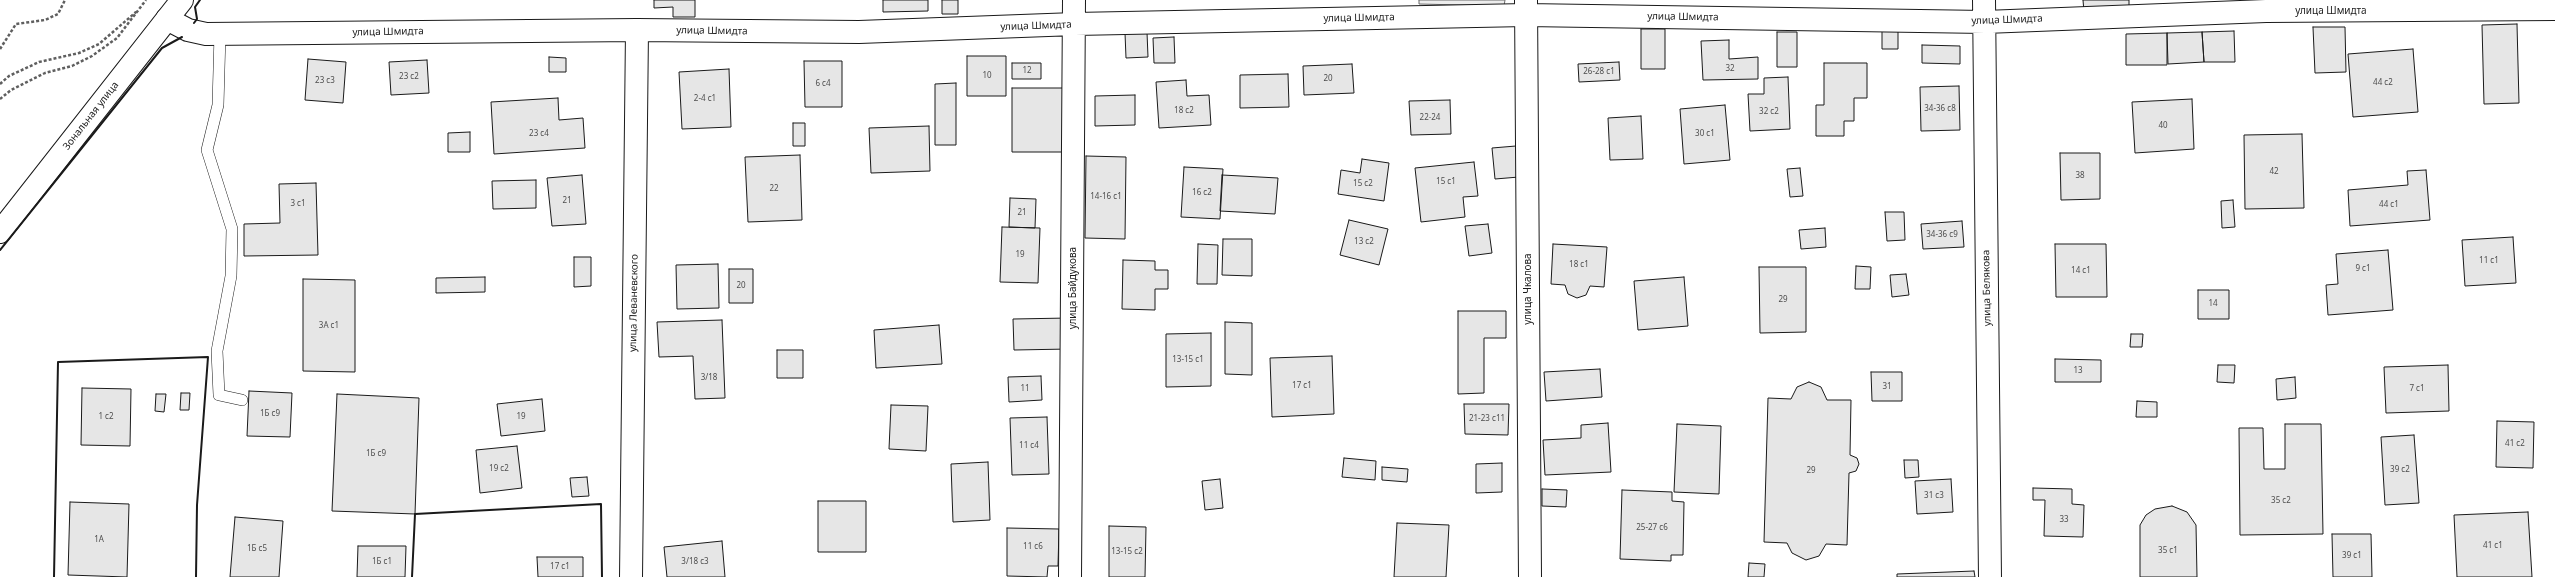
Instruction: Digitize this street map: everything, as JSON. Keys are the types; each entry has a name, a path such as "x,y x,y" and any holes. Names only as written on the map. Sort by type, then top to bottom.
{"street":[{"name":"Зональная улица","path":"0,232 182,0"},
{"name":"улица Байдукова","path":"1070,577 1074,0"},
{"name":"улица Белякова","path":"1984,0 1990,577"},
{"name":"улица Шмидта","path":"167,19 188,30 206,34 637,30 859,32 1526,8 1985,22 2266,11 2555,9"},
{"name":"улица Чкалова","path":"1526,8 1530,577"},
{"name":"улица Леваневского","path":"631,577 637,30"}],"lane":[{"path":"220,34 218,105 207,150 232,229 231,276 217,351 219,395 242,400"}],"path":[{"path":"0,49 16,24 45,20 58,14 66,0"},
{"path":"0,99 11,90 45,73 72,66 92,56 117,38 146,0"},
{"path":"0,84 9,76 39,62 79,54 99,44 142,6"}],"shaded area":[{"path":"1419,0 1505,0 1504,6 1419,4"}],"building":[{"path":"654,0 695,0 695,17 673,17 673,7 654,8"},
{"path":"883,0 928,0 928,11 883,12"},
{"path":"942,0 958,0 958,14 942,14"},
{"path":"2083,0 2129,0 2129,9 2084,12"},
{"path":"1882,24 1898,24 1898,49 1882,49"},
{"path":"2517,24 2519,103 2484,104 2482,25"},
{"path":"2313,27 2345,27 2346,72 2315,73"},
{"path":"1641,29 1665,29 1665,69 1641,69"},
{"path":"2234,31 2235,62 2204,62 2202,32"},
{"path":"1147,32 1148,57 1126,58 1125,33"},
{"path":"1777,32 1797,32 1797,67 1777,67"},
{"path":"2202,32 2204,62 2168,64 2167,33"},
{"path":"2167,33 2167,65 2126,65 2126,34"},
{"path":"1174,37 1175,63 1154,63 1153,38"},
{"path":"1729,40 1729,59 1758,57 1758,79 1703,80 1701,41"},
{"path":"1922,45 1960,46 1960,64 1922,63"},
{"path":"2413,49 2418,112 2353,117 2348,54"},
{"path":"967,56 1006,56 1006,96 967,96"},
{"path":"549,57 566,58 566,72 549,72"},
{"path":"308,59 346,62 343,103 305,100"},
{"path":"427,60 429,93 391,95 389,62"},
{"path":"804,61 842,61 842,107 805,107"},
{"path":"1619,62 1620,80 1579,82 1578,64"},
{"path":"1012,63 1041,63 1041,79 1012,79"},
{"path":"1824,63 1867,63 1867,98 1854,98 1854,121 1844,121 1844,136 1816,136 1816,105 1824,105"},
{"path":"1352,64 1354,93 1304,95 1303,66"},
{"path":"729,69 731,127 682,129 679,72"},
{"path":"1288,74 1289,107 1240,108 1240,75"},
{"path":"1788,77 1790,129 1750,131 1748,94 1764,94 1764,78"},
{"path":"1186,80 1187,96 1209,95 1211,125 1159,128 1156,82"},
{"path":"956,83 956,145 935,145 935,84"},
{"path":"1959,86 1960,130 1921,131 1920,87"},
{"path":"1012,88 1066,88 1066,152 1012,152"},
{"path":"1135,95 1135,125 1095,126 1095,96"},
{"path":"558,98 559,120 583,118 585,148 494,154 491,102"},
{"path":"2192,99 2194,149 2135,153 2132,102"},
{"path":"1450,100 1451,134 1411,135 1409,101"},
{"path":"1725,105 1730,160 1684,164 1680,109"},
{"path":"1641,116 1643,159 1610,160 1608,118"},
{"path":"793,123 805,123 805,146 793,146"},
{"path":"929,126 930,171 871,173 869,128"},
{"path":"470,132 470,152 448,152 448,133"},
{"path":"2302,134 2304,208 2245,209 2244,135"},
{"path":"1516,146 1519,177 1495,179 1492,148"},
{"path":"2060,153 2100,153 2100,199 2061,200"},
{"path":"800,155 802,220 748,222 745,157"},
{"path":"1086,156 1126,157 1125,239 1085,238"},
{"path":"1362,159 1389,163 1384,201 1338,194 1341,170 1360,173"},
{"path":"1474,162 1478,196 1463,197 1465,217 1421,222 1415,168"},
{"path":"1184,167 1223,169 1220,219 1181,217"},
{"path":"1800,168 1803,196 1790,197 1787,169"},
{"path":"2426,170 2430,220 2350,226 2348,190 2408,185 2407,171"},
{"path":"582,175 586,224 552,226 547,178"},
{"path":"1222,175 1278,178 1275,214 1220,211"},
{"path":"536,180 536,208 493,209 492,181"},
{"path":"316,183 318,255 244,256 244,224 280,223 279,184"},
{"path":"1010,198 1036,199 1035,228 1009,227"},
{"path":"2233,200 2235,227 2222,228 2221,201"},
{"path":"1885,212 1904,212 1905,240 1887,241"},
{"path":"1349,220 1388,229 1379,265 1340,255"},
{"path":"1962,221 1964,247 1923,249 1921,224"},
{"path":"1488,224 1492,253 1469,256 1465,226"},
{"path":"1002,227 1040,228 1038,283 1000,282"},
{"path":"1825,228 1826,247 1801,249 1799,230"},
{"path":"2513,237 2516,283 2465,286 2462,240"},
{"path":"1223,239 1252,239 1252,276 1222,275"},
{"path":"1198,244 1218,245 1217,284 1197,284"},
{"path":"1553,244 1607,247 1604,287 1590,286 1586,295 1577,298 1568,294 1565,285 1551,284"},
{"path":"2055,244 2106,244 2107,297 2056,297"},
{"path":"2388,250 2393,310 2328,315 2326,285 2338,284 2336,254"},
{"path":"574,257 591,257 591,286 574,287"},
{"path":"1123,260 1155,261 1155,270 1168,270 1168,289 1155,289 1155,310 1122,309"},
{"path":"718,264 719,308 677,309 676,265"},
{"path":"1856,266 1871,267 1870,289 1855,289"},
{"path":"1759,267 1806,267 1806,332 1760,333"},
{"path":"729,269 753,269 753,303 729,303"},
{"path":"1906,274 1909,295 1892,297 1890,275"},
{"path":"485,277 485,292 436,293 436,278"},
{"path":"1684,277 1688,326 1638,330 1634,281"},
{"path":"303,279 355,280 355,372 303,371"},
{"path":"2198,290 2229,290 2229,319 2198,319"},
{"path":"1458,311 1506,311 1506,338 1484,338 1484,393 1458,394"},
{"path":"1069,318 1070,349 1014,350 1013,319"},
{"path":"722,320 725,398 695,399 693,356 659,357 657,322"},
{"path":"1225,322 1252,323 1252,375 1225,374"},
{"path":"939,325 942,364 876,368 874,330"},
{"path":"1211,333 1211,386 1166,387 1166,334"},
{"path":"2131,334 2143,334 2142,347 2130,347"},
{"path":"777,350 803,350 803,378 777,378"},
{"path":"1332,356 1334,414 1272,417 1270,358"},
{"path":"2055,359 2101,360 2101,382 2055,382"},
{"path":"2218,365 2235,365 2234,383 2217,382"},
{"path":"2448,365 2449,411 2386,413 2384,367"},
{"path":"1600,369 1602,397 1546,401 1544,372"},
{"path":"1871,372 1902,372 1902,401 1872,401"},
{"path":"1041,376 1042,400 1009,402 1008,377"},
{"path":"2295,377 2296,398 2277,400 2276,379"},
{"path":"1809,382 1821,387 1827,400 1851,400 1850,455 1857,458 1859,464 1856,471 1849,473 1847,545 1826,544 1819,556 1806,560 1792,553 1787,543 1764,542 1768,398 1791,399 1797,387"},
{"path":"82,388 131,389 130,446 81,445"},
{"path":"249,391 292,393 290,437 247,436"},
{"path":"181,393 190,393 189,410 180,410"},
{"path":"156,394 166,394 164,412 155,411"},
{"path":"337,394 419,398 415,514 332,511"},
{"path":"542,399 545,431 501,436 497,404"},
{"path":"2137,401 2157,402 2157,417 2136,417"},
{"path":"1464,404 1509,404 1508,435 1465,434"},
{"path":"891,405 928,406 926,451 889,449"},
{"path":"1047,417 1049,474 1012,475 1010,418"},
{"path":"2497,421 2534,422 2533,468 2496,467"},
{"path":"1608,423 1611,472 1545,475 1543,440 1581,438 1581,425"},
{"path":"1677,424 1721,426 1719,494 1674,492"},
{"path":"2285,424 2321,424 2323,534 2240,535 2239,428 2263,428 2264,469 2285,469"},
{"path":"2414,435 2419,503 2385,505 2381,437"},
{"path":"517,446 522,488 480,493 476,450"},
{"path":"1344,458 1376,461 1375,480 1342,477"},
{"path":"1904,460 1918,460 1919,477 1905,478"},
{"path":"988,462 990,520 953,522 951,464"},
{"path":"1502,463 1502,492 1476,493 1476,464"},
{"path":"1382,467 1408,469 1407,482 1382,480"},
{"path":"587,477 589,496 572,497 570,478"},
{"path":"1220,479 1223,508 1205,510 1202,481"},
{"path":"1951,479 1953,512 1917,514 1915,481"},
{"path":"2033,488 2072,489 2072,504 2084,505 2083,537 2044,536 2045,500 2033,500"},
{"path":"1542,489 1567,490 1566,507 1542,506"},
{"path":"1622,490 1672,492 1672,501 1684,502 1683,555 1671,555 1671,561 1620,559"},
{"path":"818,501 866,501 866,552 818,552"},
{"path":"70,502 129,504 127,577 68,575"},
{"path":"2172,506 2187,512 2196,525 2197,577 2140,577 2140,525 2146,515 2155,509"},
{"path":"2528,512 2532,577 2457,577 2454,515"},
{"path":"235,517 283,521 279,577 230,577"},
{"path":"1397,523 1449,525 1446,577 1394,577"},
{"path":"1109,526 1146,527 1145,577 1109,577"},
{"path":"1007,528 1059,529 1058,566 1048,566 1047,577 1007,576"},
{"path":"2332,534 2371,534 2372,577 2333,577"},
{"path":"722,541 725,577 667,577 664,547"},
{"path":"358,546 406,546 405,577 357,577"},
{"path":"537,557 583,557 583,577 538,577"},
{"path":"1749,563 1765,564 1764,577 1748,577"},
{"path":"1974,571 1975,577 1897,577 1897,574"}],"wall":[{"path":"194,23 197,19 195,7 200,0"},
{"path":"0,250 162,48 182,37"},
{"path":"54,577 58,362 208,357 197,505 196,577"},
{"path":"412,577 415,514 601,504 602,577"}]}
